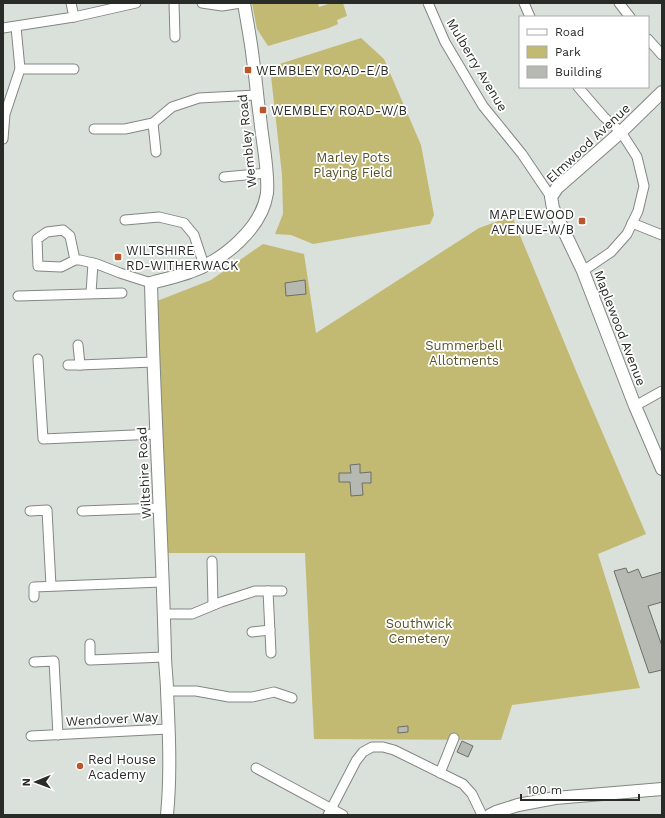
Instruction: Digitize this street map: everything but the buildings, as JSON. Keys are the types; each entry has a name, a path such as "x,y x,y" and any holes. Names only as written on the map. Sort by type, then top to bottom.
{"street":[{"path":"71,3 74,17"},
{"path":"3,28 74,17 136,3"},
{"path":"174,3 176,37"},
{"path":"202,3 222,6 242,3"},
{"name":"Wembley Road","path":"151,283 190,272 221,256 248,232 260,214 267,194 267,173 253,60 242,3"},
{"name":"Mulberry Avenue","path":"428,3 445,42 483,106 522,154 551,197"},
{"path":"524,3 530,16"},
{"path":"619,3 629,16"},
{"path":"3,139 5,114 20,69 16,27"},
{"path":"649,40 662,55"},
{"path":"20,69 74,69"},
{"path":"579,88 604,117 621,132 637,157 644,186 638,211 627,234 611,252 583,270"},
{"name":"Elmwood Avenue","path":"551,197 557,188 621,132 662,92"},
{"path":"94,129 125,128 153,123 172,107 199,98 257,95"},
{"path":"153,123 156,152"},
{"path":"224,177 267,173"},
{"name":"Maplewood Avenue","path":"551,197 553,208 583,270 635,406 662,469"},
{"path":"125,220 159,217 184,223 194,235 204,265"},
{"path":"632,223 662,235"},
{"path":"74,260 70,236 63,230 47,232 37,239 38,266 61,267 74,260 80,260 151,283"},
{"path":"91,293 93,263"},
{"name":"Wiltshire Road","path":"151,283 169,742 169,795 167,815"},
{"path":"18,296 122,293"},
{"path":"78,345 80,365"},
{"path":"38,359 43,439 156,434"},
{"path":"68,365 153,362"},
{"path":"635,406 662,391"},
{"path":"82,512 160,508"},
{"path":"30,511 47,510 51,586"},
{"path":"212,561 213,605"},
{"path":"34,597 34,587 162,582"},
{"path":"164,614 192,614 213,605 255,591 282,591"},
{"path":"268,591 271,653"},
{"path":"252,632 270,630"},
{"path":"90,644 90,660 165,657"},
{"name":"Wendover Way","path":"34,662 54,660 58,735"},
{"path":"167,690 196,691 229,697 252,697 274,692 292,698"},
{"name":"Wendover Way","path":"31,736 168,729"},
{"path":"440,773 454,738"},
{"path":"330,812 356,761 363,752 372,747 382,747 394,750 463,784 472,794 482,815"},
{"path":"256,768 330,812 343,815"},
{"path":"490,815 518,805 555,798 662,789"}],"green space":[{"path":"252,3 318,3 319,7 331,3 343,3 347,16 337,20 338,24 329,28 268,46 257,29"},
{"name":"Marley Pots Playing Field","path":"361,38 384,59 421,145 434,215 430,224 313,244 291,235 275,234 283,214 282,175 270,67"},
{"path":"512,216 646,534 598,554 640,688 512,705 501,740 314,739 305,553 166,553 157,301 211,280 263,244 304,254 316,333 479,228"}],"place":[{"name":"WEMBLEY ROAD-E/B","path":"248,70"},
{"name":"WEMBLEY ROAD-W/B","path":"263,110"},
{"name":"MAPLEWOOD AVENUE-W/B","path":"582,221"},
{"name":"WILTSHIRE RD-WITHERWACK","path":"118,257"},
{"name":"Red House Academy","path":"80,766"}],"park label":[{"name":"Summerbell Allotments","path":"464,352"},
{"name":"Southwick Cemetery","path":"419,630"}]}
